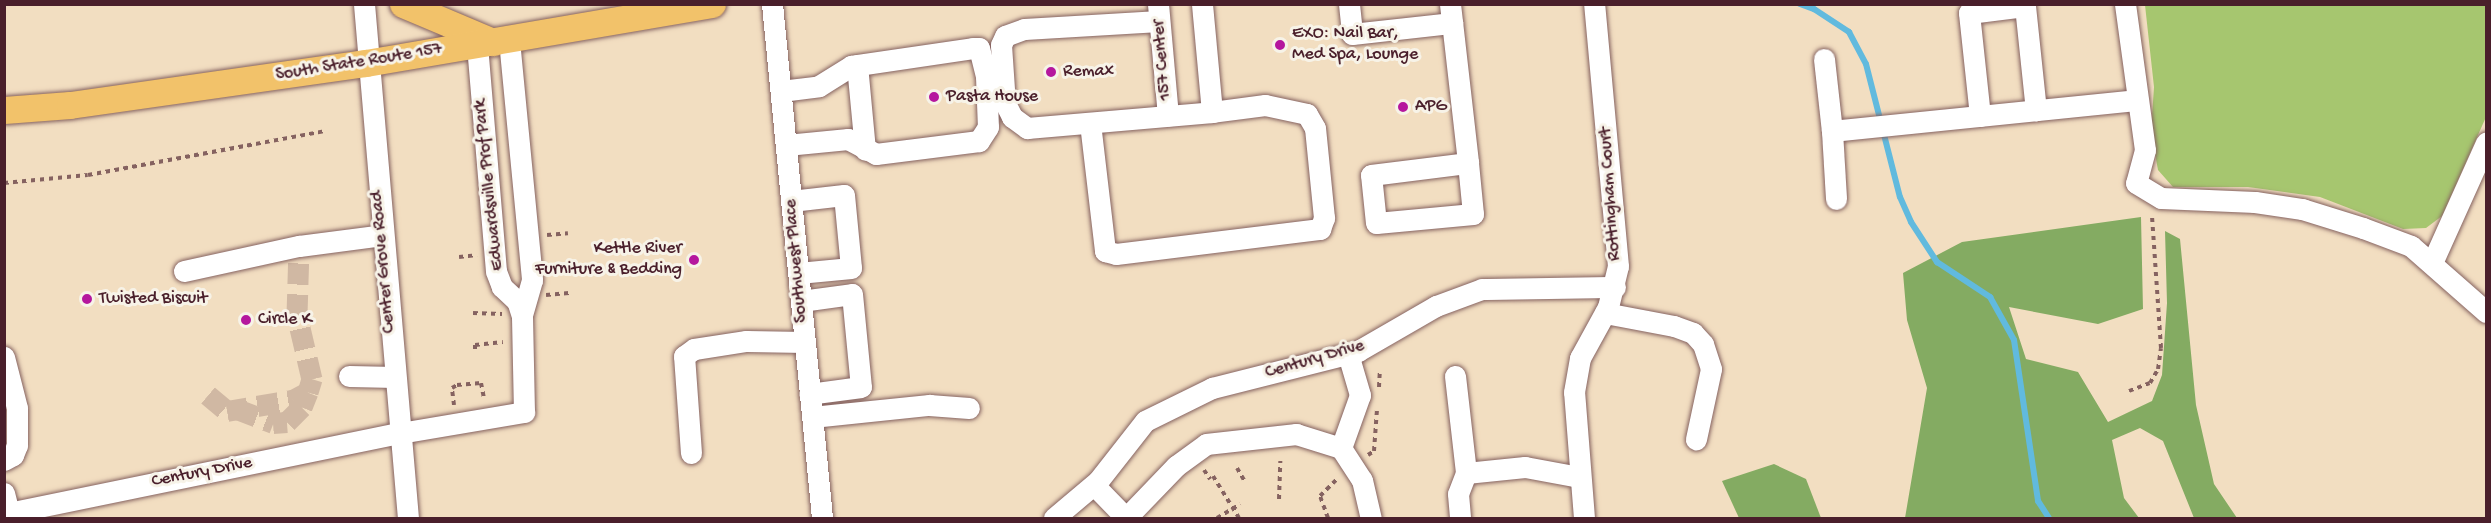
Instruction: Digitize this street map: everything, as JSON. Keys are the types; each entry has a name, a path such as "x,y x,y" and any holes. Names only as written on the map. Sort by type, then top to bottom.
{"main road":[{"path":"403,4 493,42"},
{"name":"South State Route 157","path":"4,110 70,105 366,63 677,8 712,4"}],"street":[{"name":"Center Grove Road","path":"364,4 366,63 408,519"},
{"name":"Southwest Place","path":"772,4 822,519"},
{"path":"1202,4 1212,112"},
{"path":"1349,4 1352,34 1451,14 1468,163 1473,214 1376,223 1371,175 1468,163"},
{"name":"Rottingham Court","path":"1584,519 1574,392 1580,358 1605,312 1614,287 1618,266 1594,4"},
{"path":"2125,4 2145,150 2143,187 2161,198 2255,202 2302,209 2411,246 2487,312"},
{"path":"1980,116 1968,13 2025,6 2036,110"},
{"path":"1090,123 1105,251 1116,254 1320,228 1324,218 1315,128 1307,114 1265,105 1212,112 1028,128 1012,117 1005,103 1001,45 1005,36 1024,29 1158,13"},
{"name":"157 Center","path":"1158,13 1168,116"},
{"name":"Edwardsville Prof Park","path":"493,42 496,271 502,287 512,294 522,314"},
{"name":"Edwardsville Prof Park","path":"400,433 488,420 524,412 522,314 532,280 493,42"},
{"path":"781,91 819,86 857,65 979,48 986,76 988,127 979,141 876,154 848,139 786,145"},
{"path":"1824,59 1832,131 1836,200"},
{"path":"857,65 865,150"},
{"path":"1832,131 2137,100"},
{"path":"2432,263 2487,143"},
{"path":"791,201 844,195 851,268 798,273"},
{"path":"184,271 299,246 382,235"},
{"name":"Century Drive","path":"1054,519 1094,485 1145,421 1212,388 1348,354 1436,306 1482,289 1614,287"},
{"path":"801,300 852,294 861,387 809,394"},
{"path":"1605,312 1674,326 1693,333 1703,344 1711,369 1696,439"},
{"path":"691,453 684,356 694,349 746,341 805,342"},
{"path":"1341,448 1360,394 1348,354"},
{"path":"4,357 17,408 16,451 5,457"},
{"path":"349,376 395,377"},
{"path":"1455,376 1466,473 1458,494 1460,519"},
{"path":"812,417 929,405 969,408"},
{"name":"Century Drive","path":"6,506 400,433"},
{"path":"1094,485 1126,518 1176,466 1206,444 1296,434 1341,448 1362,480 1371,519"},
{"path":"1466,473 1525,467 1579,477"}],"path":[{"path":"4,183 88,175 326,131"},
{"path":"2129,391 2150,383 2158,369 2161,348 2143,187"},
{"path":"473,314 522,314"},
{"path":"476,349 475,345 523,339"},
{"path":"1378,392 1380,369"},
{"path":"457,425 452,388 457,385 481,383 488,420"},
{"path":"1363,459 1374,451 1378,404"},
{"path":"1279,499 1280,461"},
{"path":"1237,468 1245,482"},
{"path":"1213,476 1239,519"},
{"path":"1328,519 1319,498 1329,485"},
{"path":"1217,519 1240,504"}],"green space":[{"path":"2145,5 2486,5 2486,117 2442,216 2426,228 2403,229 2320,197 2248,187 2173,187 2158,170 2151,132 2154,87"},
{"path":"2141,217 2143,309 2098,324 2009,307 2026,359 2078,372 2108,422 2152,401 2162,375 2167,303 2165,231 2180,239 2196,405 2214,484 2237,518 2194,518 2163,441 2140,428 2112,440 2124,498 2139,518 1905,518 1927,388 1907,320 1903,273 1962,242"},
{"path":"1774,464 1806,479 1821,518 1739,518 1722,481"}],"waterway":[{"path":"1800,4 1814,9 1849,32 1866,64 1900,197 1911,222 1937,262 1990,297 2014,340 2038,501 2049,518"}],"tunnel":[{"path":"208,395 227,411 293,400 308,392 312,379 297,315 299,246"},
{"path":"237,409 273,423 287,422 302,407 308,392"}],"place":[{"name":"EXO: Nail Bar, Med Spa, Lounge","path":"1280,45"},
{"name":"Remax","path":"1051,72"},
{"name":"Pasta House","path":"934,97"},
{"name":"APG","path":"1403,107"},
{"name":"Kettle River Furniture & Bedding","path":"694,260"},
{"name":"Twisted Biscuit","path":"87,299"},
{"name":"Circle K","path":"246,320"}]}
